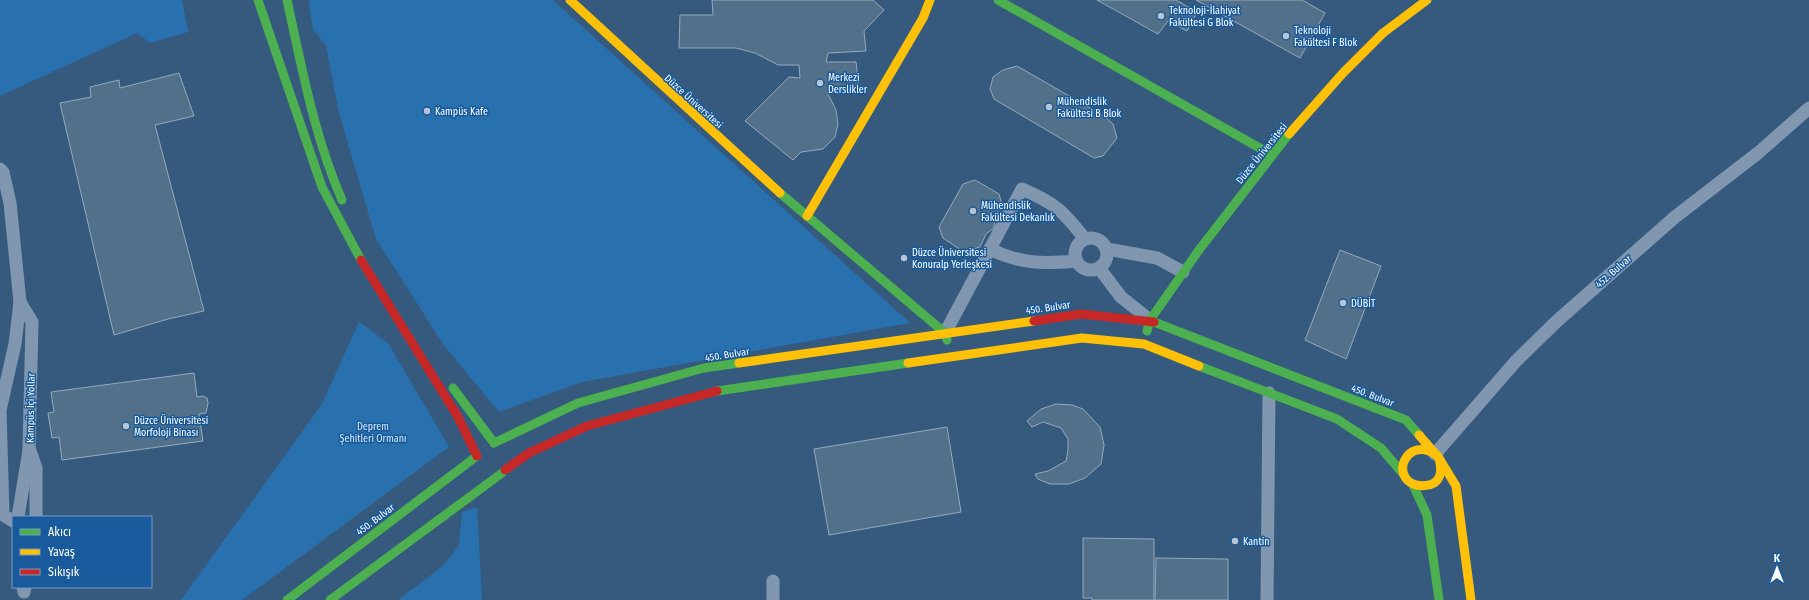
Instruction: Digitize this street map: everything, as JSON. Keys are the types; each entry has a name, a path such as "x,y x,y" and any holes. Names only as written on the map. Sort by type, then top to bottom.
{"street":[{"path":"258,0 322,187 368,273 458,417 477,456 479,466"},
{"path":"288,0 318,135 335,185 345,206"},
{"name":"Düzce Üniversitesi","path":"570,0 684,108 888,287 945,333"},
{"path":"807,216 923,18 930,0"},
{"path":"998,0 1272,155"},
{"name":"Düzce Üniversitesi","path":"1144,344 1150,320 1272,155 1343,73 1383,33 1427,0"},
{"name":"452. Bulvar","path":"1437,456 1516,361 1557,321 1675,216 1758,153 1809,108"},
{"name":"Kampüs İçi Yollar","path":"0,169 3,172 10,203 20,302 15,344 0,410 3,515 12,520"},
{"path":"950,357 945,333 1022,190 1045,199 1067,215 1085,239"},
{"path":"1095,238 1100,241 1106,249 1106,260 1099,268 1094,270 1083,269 1076,261 1075,251 1077,246 1085,239 1095,238"},
{"path":"990,249 1009,258 1046,264 1076,261"},
{"path":"1106,249 1157,258 1184,272"},
{"path":"1099,268 1121,297 1150,320"},
{"name":"Kampüs İçi Yollar","path":"20,302 32,322 29,448 36,468 36,516"},
{"name":"450. Bulvar","path":"287,600 477,456 483,447 578,403 704,368 1081,314 1150,320 1406,420 1437,456 1456,486 1471,600"},
{"path":"330,600 529,453 587,426 709,392 1082,338 1144,344 1337,419 1381,448 1412,485 1427,515 1440,600"},
{"path":"447,379 494,443 503,447"},
{"path":"1267,600 1269,392"},
{"path":"18,516 29,448"},
{"path":"1404,476 1403,463 1410,453 1422,448 1428,449 1437,456 1441,470 1436,482 1425,487 1412,485"},
{"path":"486,474 492,476 504,471 508,465 509,455"},
{"path":"773,600 774,581"}],"green space":[{"path":"0,0 182,0 188,32 150,43 137,33 0,96"},
{"path":"310,0 553,0 910,323 582,382 499,412 443,344 376,239 339,113 326,46 313,29 309,4"},
{"name":"Deprem Şehitleri Ormanı","path":"359,322 388,343 449,447 242,600 181,600 322,404"},
{"path":"477,507 482,600 398,600 444,565 459,545 462,512"}],"building":[{"name":"Merkezi Derslikler","path":"712,0 873,0 884,10 864,31 866,51 828,53 826,62 856,62 859,88 827,92 836,110 838,124 835,137 823,149 801,152 793,160 745,121 789,77 800,78 799,65 778,65 755,53 736,48 679,48 680,15 713,15"},
{"name":"Teknoloji-İlahiyat Fakültesi G Blok","path":"1097,0 1176,0 1197,12 1187,31 1168,21 1158,34"},
{"name":"Teknoloji Fakültesi F Blok","path":"1196,0 1302,0 1325,13 1300,58"},
{"name":"Mühendislik Fakültesi B Blok","path":"1017,66 1104,116 1113,124 1117,138 1103,156 1094,158 994,99 990,89 993,77 1003,70"},
{"path":"179,73 194,116 155,125 204,311 168,319 114,335 60,103 91,97 90,87 119,80 120,88"},
{"name":"Mühendislik Fakültesi Dekanlık","path":"975,180 999,194 1002,204 995,217 994,228 986,234 980,247 964,252 943,238 939,227 963,184"},
{"name":"DÜBİT","path":"1340,250 1381,266 1346,359 1305,340"},
{"name":"Düzce Üniversitesi Morfoloji Binası","path":"194,373 197,397 203,396 207,398 208,403 206,413 199,414 203,441 62,460 59,437 52,438 48,413 54,412 51,392"},
{"path":"1056,404 1072,405 1083,409 1100,427 1104,445 1101,464 1085,478 1069,484 1050,484 1038,479 1035,474 1048,471 1066,461 1068,439 1061,428 1043,422 1032,427 1027,421 1041,409"},
{"path":"947,427 961,512 829,535 814,449"},
{"path":"1083,538 1154,539 1154,600 1092,600 1092,598 1083,598"},
{"path":"1156,558 1228,559 1228,600 1155,600"}],"traffic: fast":[{"path":"258,0 322,187 361,260"},
{"path":"287,0 316,127 332,176 342,200"},
{"path":"998,0 1272,155"},
{"path":"1147,331 1150,320 1199,250 1289,134"},
{"path":"780,193 945,333 947,340"},
{"path":"1154,322 1406,420 1419,435"},
{"path":"494,443 578,403 704,368 739,363"},
{"path":"717,391 908,363"},
{"path":"1199,366 1337,419 1381,448 1404,475"},
{"path":"453,388 494,443"},
{"path":"287,600 477,456"},
{"path":"330,600 502,473"},
{"path":"1413,485 1427,515 1439,600"}],"traffic: slow":[{"path":"570,0 780,193"},
{"path":"807,216 923,18 930,0"},
{"path":"1289,134 1343,73 1383,33 1427,0"},
{"path":"739,363 1034,321"},
{"path":"908,363 1082,338 1144,344 1199,366"},
{"path":"1419,435 1439,458 1456,486 1471,600"},
{"path":"1435,454 1425,450 1416,450 1410,454 1405,460 1403,467 1404,474 1408,481 1416,485 1423,486 1437,481 1441,468 1439,458"}],"traffic: jam":[{"path":"361,260 458,417 477,456"},
{"path":"1034,321 1081,314 1154,322"},
{"path":"505,470 529,453 587,426 717,391"}],"place":[{"name":"Teknoloji-İlahiyat Fakültesi G Blok","path":"1161,16"},
{"name":"Teknoloji Fakültesi F Blok","path":"1286,36"},
{"name":"Merkezi Derslikler","path":"820,83"},
{"name":"Mühendislik Fakültesi B Blok","path":"1049,107"},
{"name":"Kampüs Kafe","path":"427,111"},
{"name":"Mühendislik Fakültesi Dekanlık","path":"973,211"},
{"name":"Düzce Üniversitesi Konuralp Yerleşkesi","path":"904,258"},
{"name":"DÜBİT","path":"1343,303"},
{"name":"Düzce Üniversitesi Morfoloji Binası","path":"126,426"},
{"name":"Kantin","path":"1235,541"}]}
